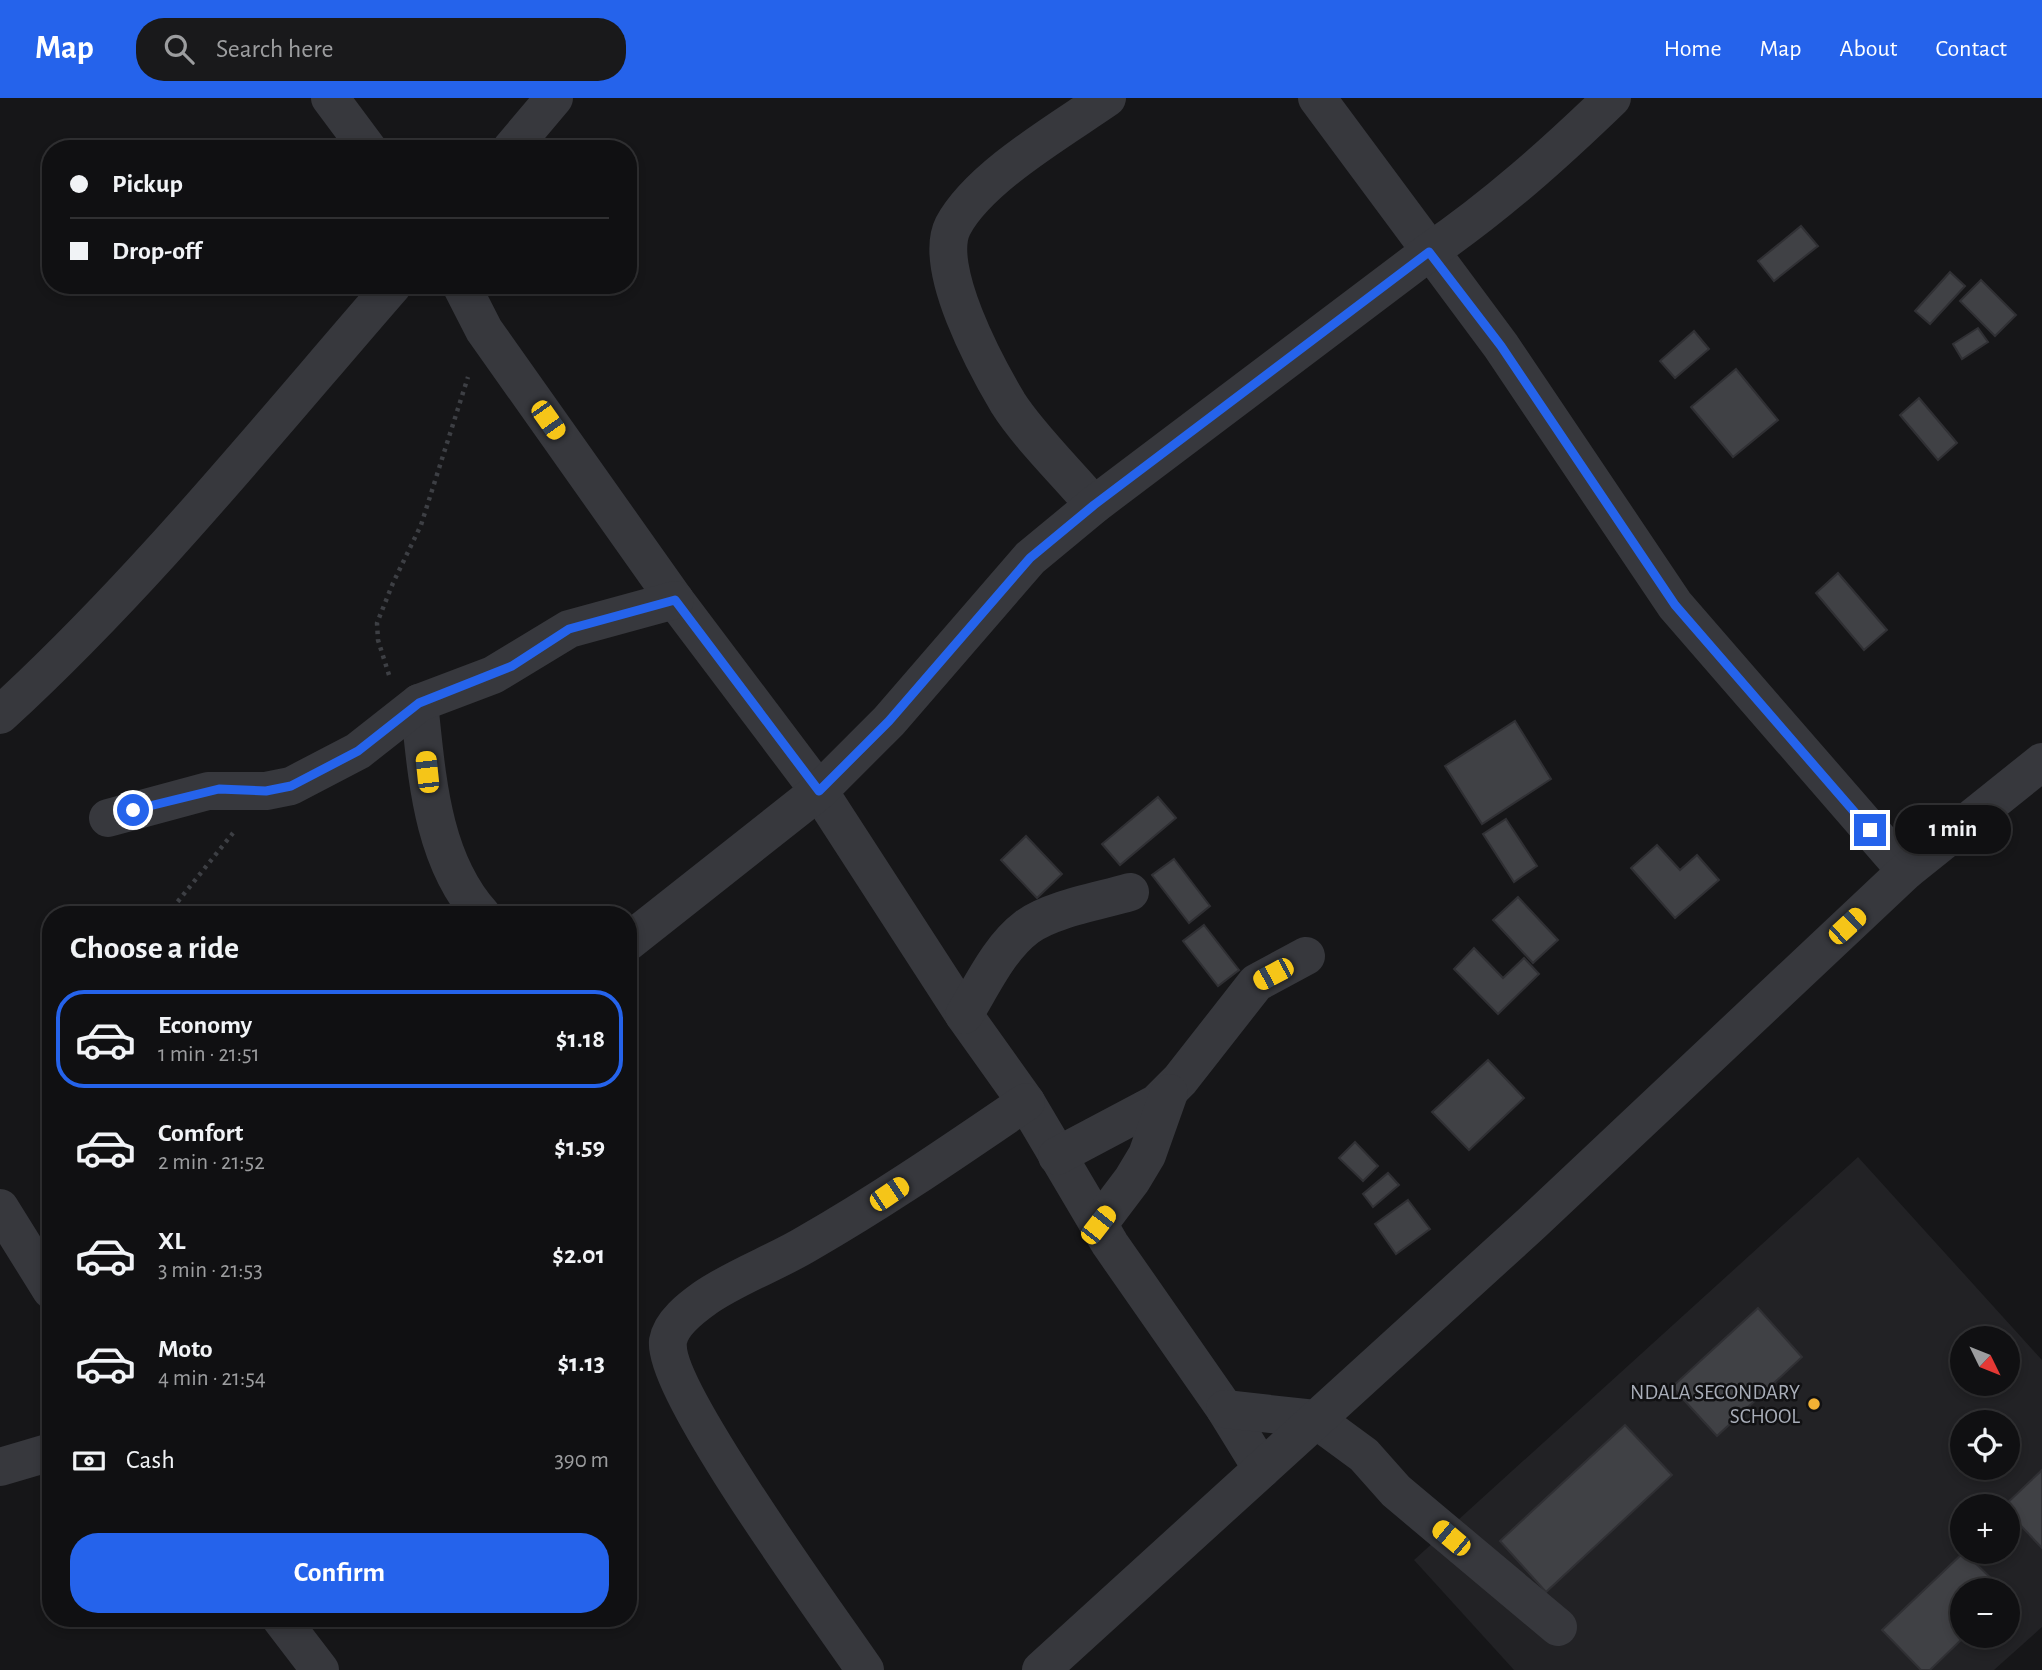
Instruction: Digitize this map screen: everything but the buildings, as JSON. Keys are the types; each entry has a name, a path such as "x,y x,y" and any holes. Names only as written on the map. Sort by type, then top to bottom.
{"street":[{"path":"330,98 361,140"},
{"path":"518,140 554,98"},
{"path":"1094,505 1009,405 963,314 951,281 946,253 952,228 973,199 1029,152 1107,98"},
{"path":"1317,98 1501,346 1675,605 1906,871"},
{"path":"637,935 819,791 889,721 1030,558 1094,505 1429,252 1478,219 1531,175 1612,98"},
{"path":"0,715 62,658 181,529 385,294"},
{"path":"466,294 484,330 675,600 819,791 964,1015 1026,1102 1098,1225 1225,1409 1262,1469"},
{"path":"108,818 158,802 219,789 266,791 291,786 358,751 419,703 502,671 569,629 675,600"},
{"path":"419,703 430,796 441,837 452,868 476,906"},
{"path":"1041,1670 1532,1223 1906,871 2042,762"},
{"path":"964,1015 1006,948 1028,926 1042,918 1129,892"},
{"path":"1057,1156 1132,1118 1169,1093 1256,983 1306,956"},
{"path":"1098,1225 1147,1155 1169,1093"},
{"path":"865,1670 713,1445 675,1377 668,1354 668,1338 683,1316 707,1297 806,1244 889,1194 1026,1102"},
{"path":"0,1208 42,1276"},
{"path":"1225,1409 1315,1419 1364,1455 1396,1491 1558,1627"},
{"path":"0,1467 42,1455"},
{"path":"287,1627 320,1670"}],"path":[{"path":"419,703 388,674 378,640 377,623 421,525 484,330"},
{"path":"173,906 266,791"}],"shaded area":[{"name":"NDALA SECONDARY SCHOOL","path":"1858,1157 2011,1326 1950,1326 1950,1396 2020,1396 2020,1336 2042,1360 2042,1627 2020,1647 2020,1578 1950,1578 1950,1648 2019,1648 1994,1670 1514,1670 1414,1560"}],"place":[{"name":"NDALA SECONDARY SCHOOL","path":"1814,1404"}],"route":[{"path":"133,810 219,789 266,791 291,786 358,751 419,703 512,666 569,629 586,622 675,600 819,791 889,721 1030,558 1094,505 1429,252 1501,346 1675,605 1870,830"}]}
